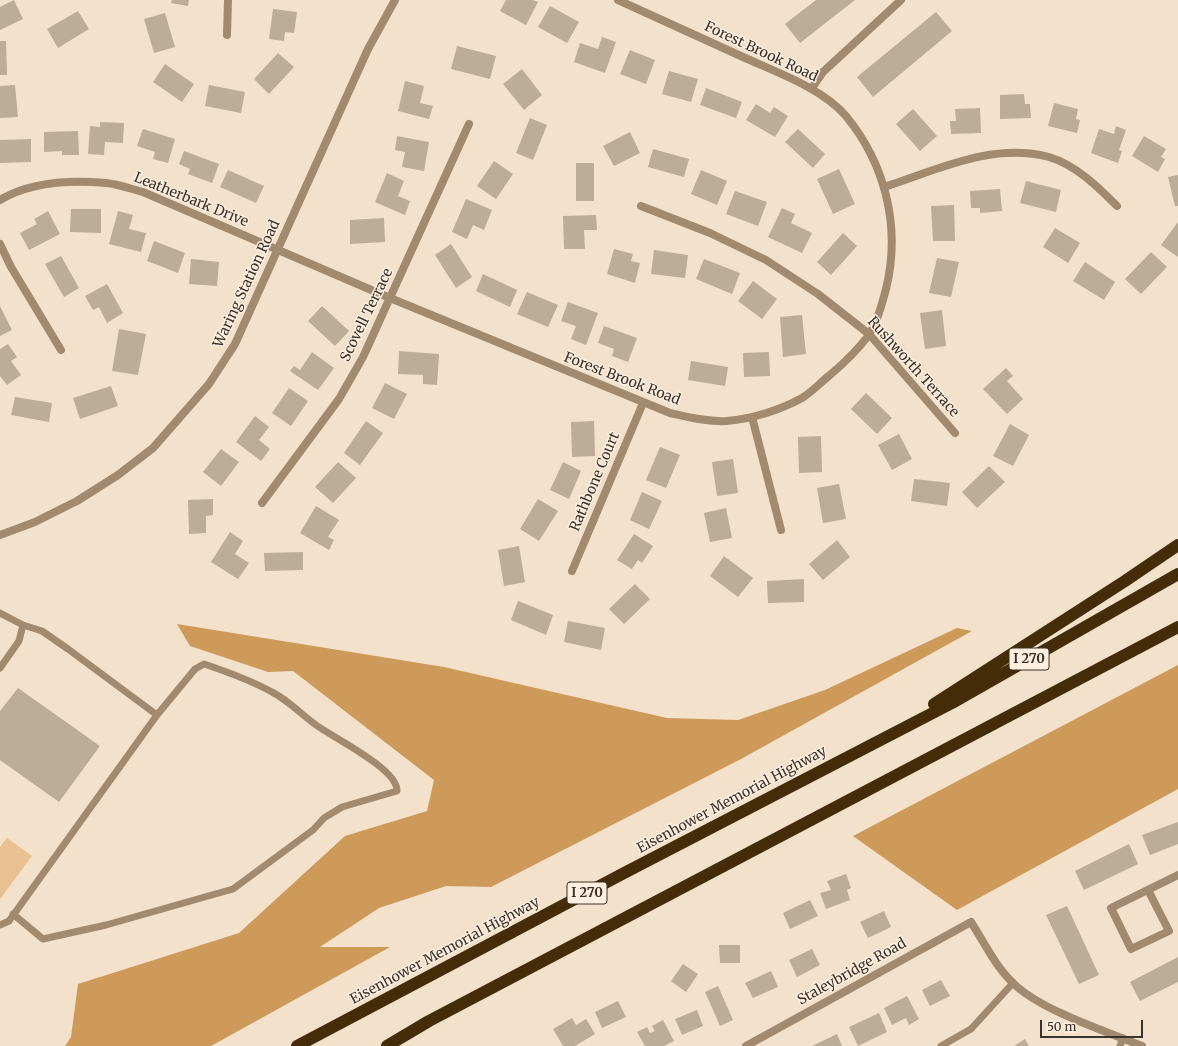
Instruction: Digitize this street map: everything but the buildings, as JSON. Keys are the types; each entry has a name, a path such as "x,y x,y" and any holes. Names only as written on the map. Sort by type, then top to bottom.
{"highway":[{"path":"878,740 1125,582 1178,545"},
{"name":"Eisenhower Memorial Highway","path":"296,1046 878,740 952,703 1178,574"},
{"path":"387,1046 436,1018 1103,668 1178,627"},
{"path":"1103,668 1178,636"}],"street":[{"path":"227,35 228,0"},
{"name":"Waring Station Road","path":"0,535 35,522 77,501 118,475 153,448 209,384 235,344 368,49 395,0"},
{"name":"Forest Brook Road","path":"278,250 643,404 670,413 697,419 726,421 752,417 803,397 852,355 869,334 882,304 892,265 892,223 884,188 868,150 845,115 812,88 618,0"},
{"path":"812,88 823,72 901,0"},
{"name":"Scovell Terrace","path":"262,503 338,399 363,357 469,124"},
{"path":"884,188 978,156 1012,152 1049,157 1073,169 1096,185 1117,206"},
{"name":"Leatherbark Drive","path":"0,200 8,195 41,186 73,182 108,183 143,192 278,250"},
{"name":"Rushworth Terrace","path":"641,206 710,233 766,260 818,294 869,334 955,433"},
{"path":"0,244 10,267 61,350"},
{"name":"Rathbone Court","path":"572,571 643,404"},
{"path":"752,417 781,530"},
{"path":"1148,890 1169,931 1131,949 1111,908 1178,875"},
{"name":"Staleybridge Road","path":"746,1046 971,922 1002,971 1013,984"},
{"path":"1013,984 1045,1005 1121,1042 1142,1046"}],"lane":[{"path":"0,613 23,625 42,632 68,649 157,715"},
{"path":"0,668 19,641 23,625"},
{"path":"0,925 8,921 13,914 157,715 195,669 204,664 228,671 274,693 317,726 371,759 398,784 397,791 342,807 324,818 313,830 233,889 106,925 52,938 43,939 13,914"},
{"path":"945,1045 971,1029 1013,984"}],"shaded area":[{"path":"177,624 444,667 667,718 738,720 825,690 957,628 972,631 741,759 491,887 446,886 379,908 320,947 390,947 211,1046 65,1046 71,1037 78,984 239,933 345,836 427,811 434,780 293,671 268,672 190,646"},
{"path":"1178,665 1178,789 957,910 853,836"},
{"path":"7,838 32,856 0,899 0,847"}]}
